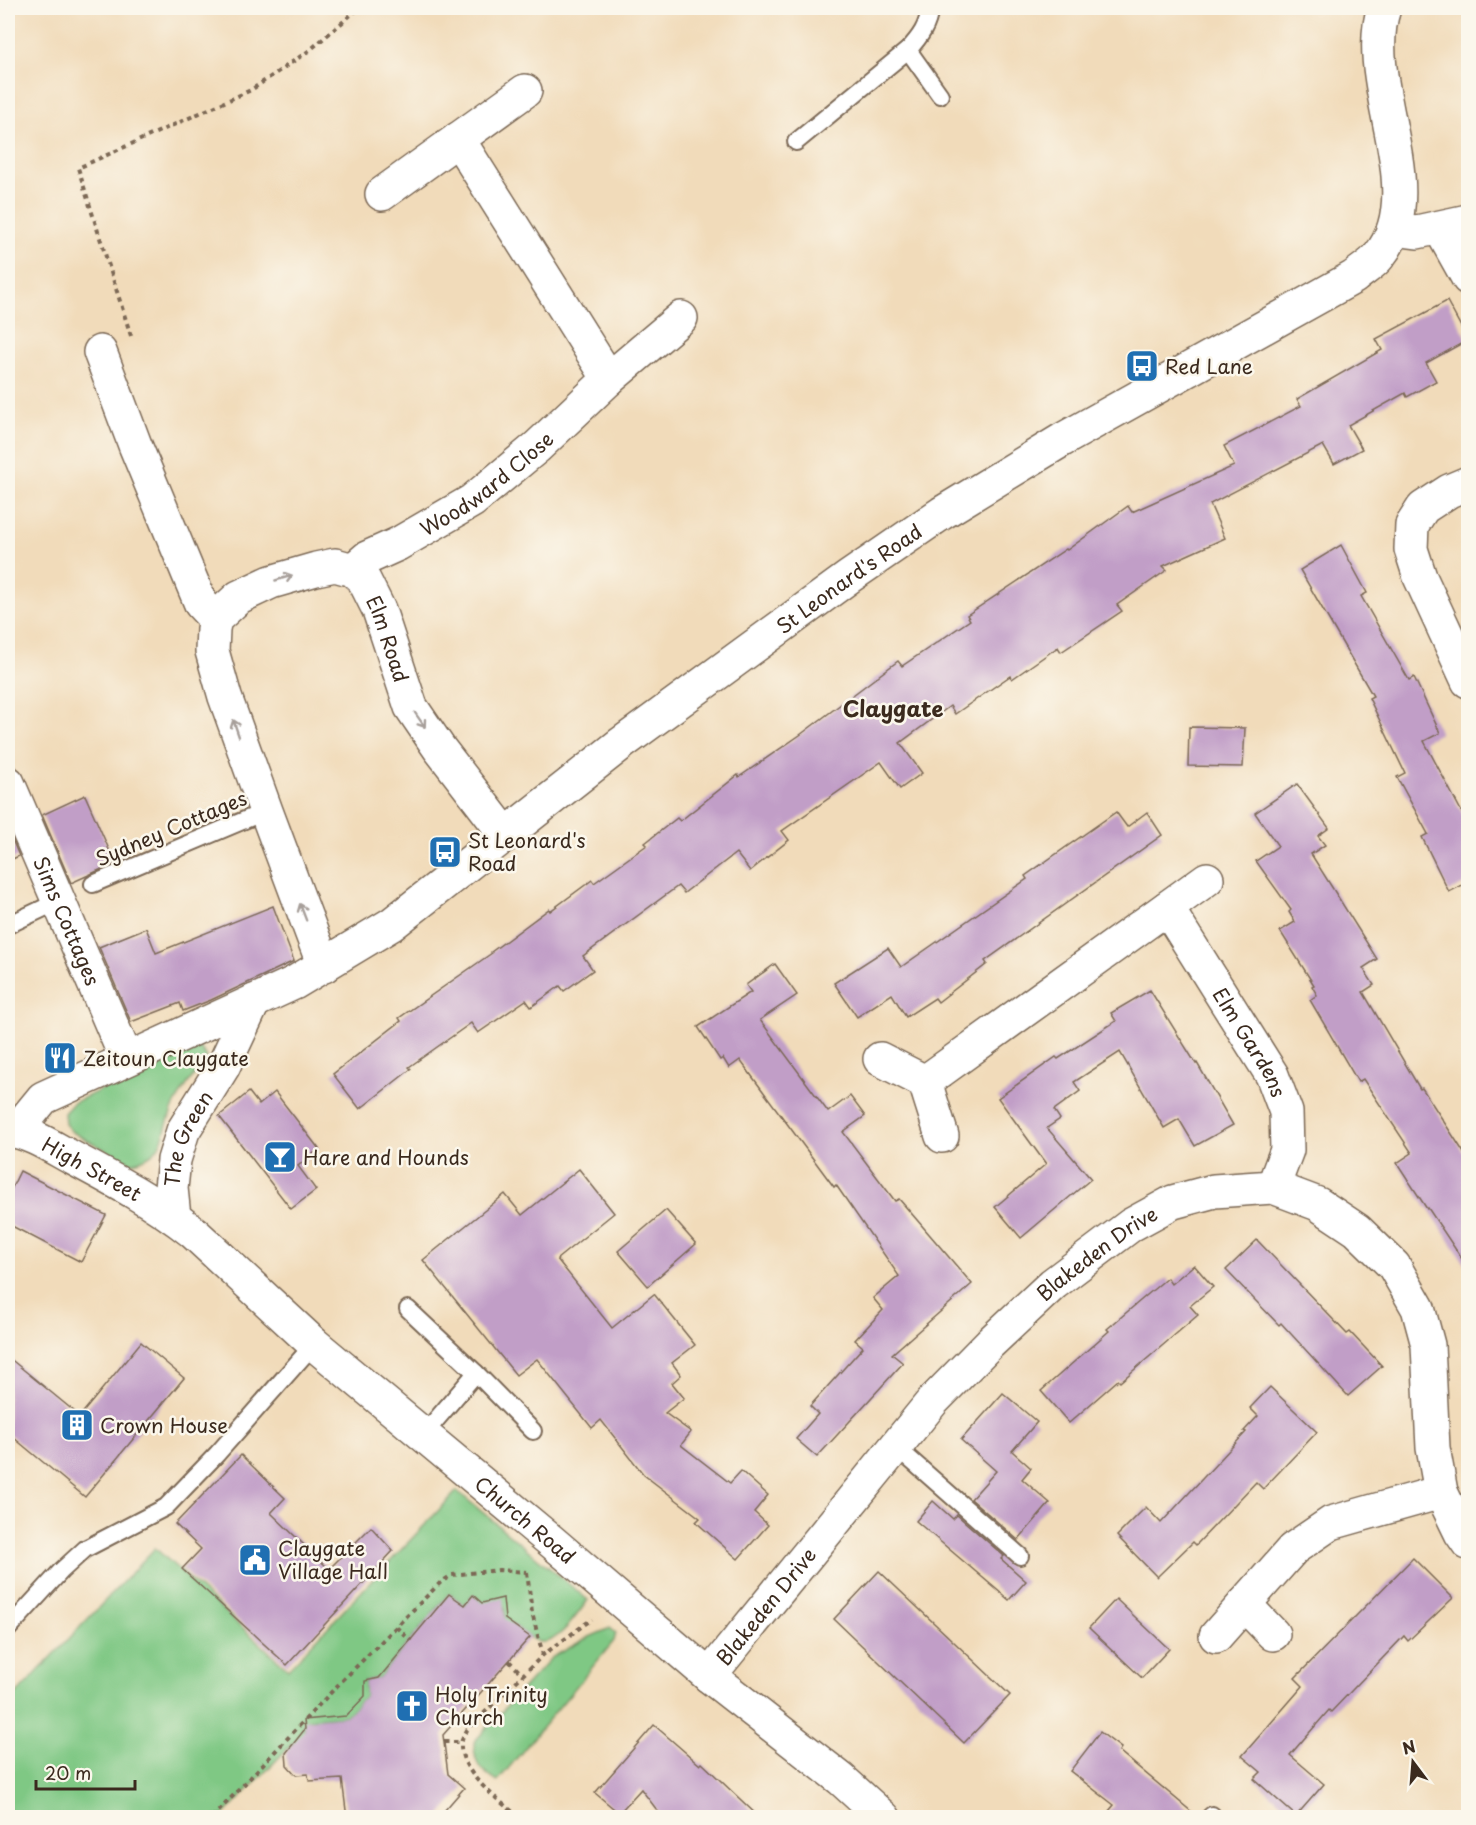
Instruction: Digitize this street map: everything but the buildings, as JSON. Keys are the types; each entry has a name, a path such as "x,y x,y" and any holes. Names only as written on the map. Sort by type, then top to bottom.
{"street":[{"path":"1384,8 1378,53 1396,164 1399,199 1394,229 1417,232 1454,224 1468,278"},
{"path":"382,194 525,91"},
{"path":"458,139 609,380"},
{"name":"St Leonard's Road","path":"324,966 392,924 622,743 849,577 933,519 1062,440 1354,277 1377,258 1385,248 1394,229"},
{"name":"Woodward Close","path":"353,570 367,558 398,544 472,501 537,447 609,380 681,318"},
{"path":"100,352 196,593 201,604 215,618"},
{"path":"1468,483 1449,491 1424,508 1412,525 1411,549 1420,577 1468,681"},
{"path":"12,1130 43,1098 254,1001 324,966 225,697 212,651 213,629 215,618 239,597 271,582 335,565 353,570"},
{"name":"Elm Road","path":"353,570 364,580 379,610 411,707 439,748 506,835"},
{"name":"Sims Cottages","path":"8,783 126,1058"},
{"path":"925,1082 1207,879"},
{"name":"Elm Gardens","path":"1167,908 1272,1075 1286,1112 1287,1149 1273,1187"},
{"name":"The Green","path":"174,1217 171,1188 174,1160 183,1131 223,1067 254,1001"},
{"path":"879,1059 925,1082 942,1136"},
{"name":"High Street","path":"12,1130 112,1179 174,1217"},
{"name":"Blakeden Drive","path":"709,1676 932,1402 990,1343 1053,1284 1131,1225 1173,1202 1214,1191 1273,1187 1318,1204 1357,1230 1394,1266 1418,1308 1428,1345 1433,1448 1441,1492 1468,1543"},
{"name":"Church Road","path":"174,1217 314,1344 424,1434 709,1676 840,1779 884,1818"},
{"path":"1216,1636 1293,1549 1331,1523 1441,1492"},
{"path":"1244,1604 1273,1634"}],"lane":[{"path":"796,142 908,50 923,33 930,8"},
{"path":"908,50 940,95"},
{"name":"Sydney Cottages","path":"93,884 266,811"},
{"path":"8,925 59,901"},
{"path":"408,1309 533,1431"},
{"path":"8,1629 61,1571 85,1549 166,1507 217,1454 314,1344"},
{"path":"424,1434 476,1373"},
{"path":"896,1446 1020,1556"}],"path":[{"path":"133,344 78,168 251,90 310,50 359,8"},
{"path":"212,1818 336,1687 440,1583 452,1575 499,1570 527,1572 532,1613 543,1655"},
{"path":"519,1817 480,1784 464,1761 461,1742 467,1730 543,1655 602,1612 617,1597"},
{"path":"396,1627 411,1641"},
{"path":"509,1661 523,1675"},
{"path":"444,1742 461,1742"}],"green space":[{"path":"197,1044 207,1057 186,1086 170,1114 162,1141 151,1154 143,1159 130,1163 72,1132 65,1124 64,1113 73,1103"},
{"path":"457,1491 588,1600 567,1627 554,1639 547,1642 536,1641 512,1624 505,1631 498,1625 505,1617 504,1606 484,1605 473,1595 465,1605 449,1594 379,1678 365,1681 365,1696 346,1716 310,1719 304,1724 306,1742 293,1743 222,1817 8,1817 8,1703 155,1548 288,1669"},
{"path":"610,1628 616,1633 614,1641 497,1782 486,1774 475,1757 474,1742 551,1658"}],"place":[{"name":"Red Lane","path":"1142,366"},
{"name":"St Leonard's Road","path":"445,852"},
{"name":"Zeitoun Claygate","path":"60,1058"},
{"name":"Hare and Hounds","path":"280,1157"},
{"name":"Crown House","path":"77,1425"},
{"name":"Claygate Village Hall","path":"255,1560"},
{"name":"Holy Trinity Church","path":"412,1706"}],"district":[{"name":"Claygate","path":"893,707"}]}
